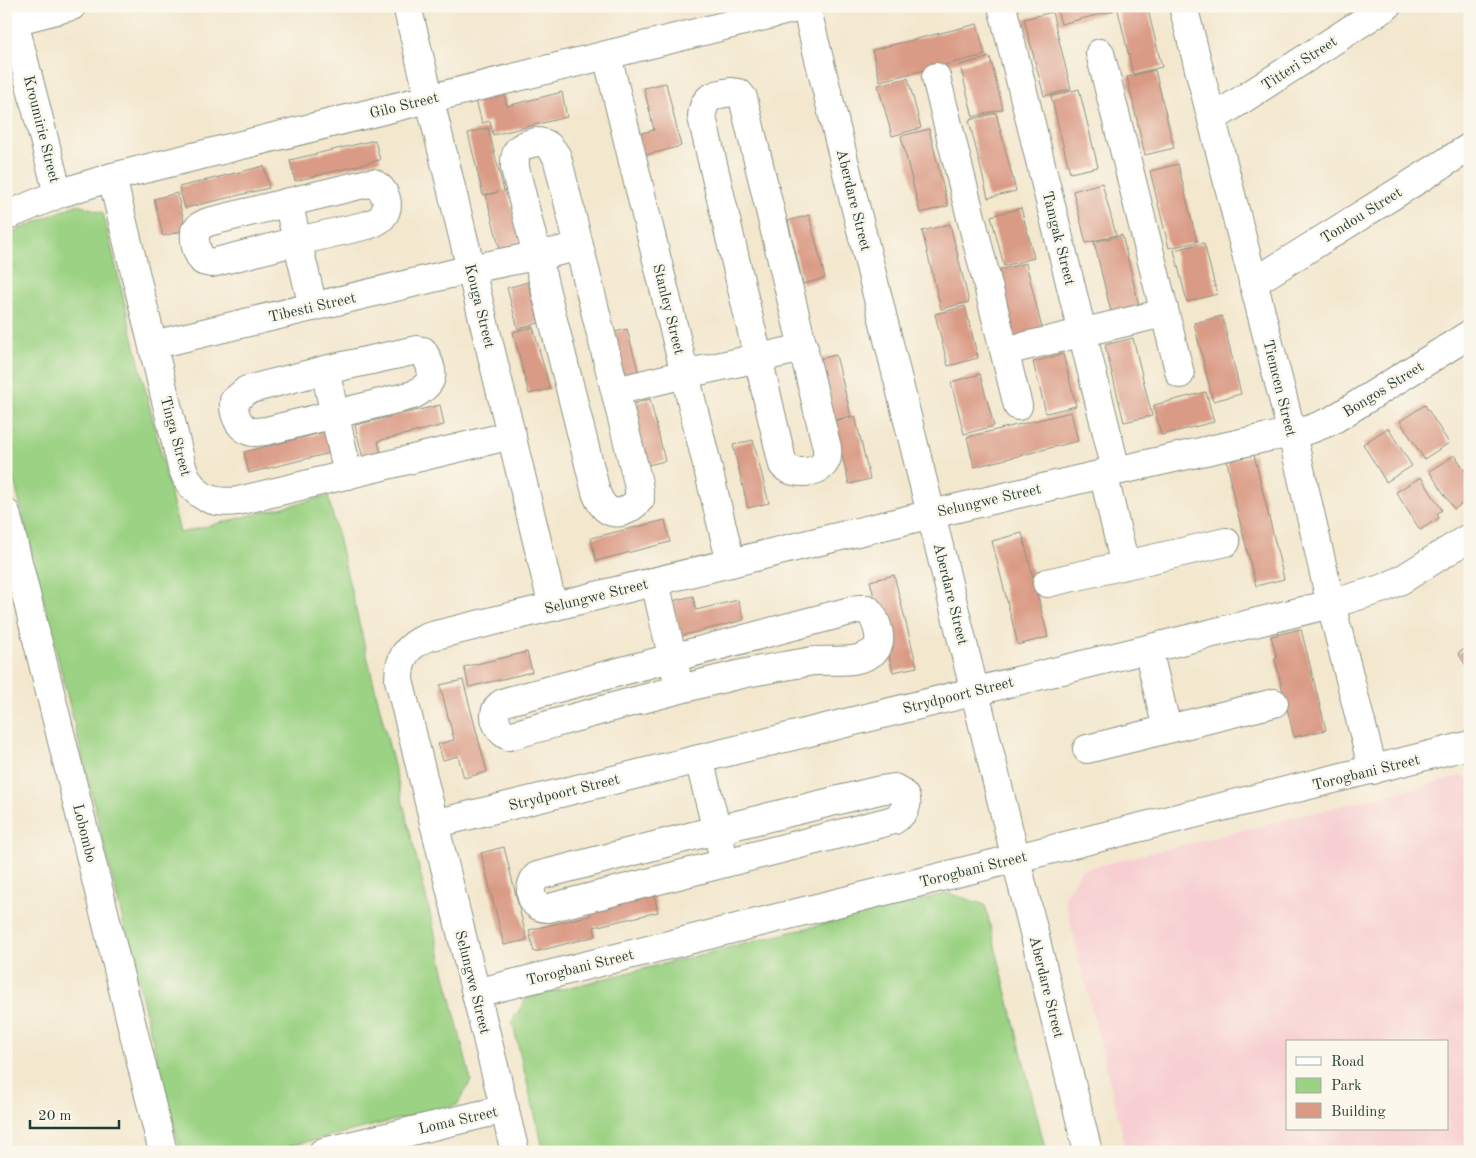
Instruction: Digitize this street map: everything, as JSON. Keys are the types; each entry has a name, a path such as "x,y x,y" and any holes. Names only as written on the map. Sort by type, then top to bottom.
{"street":[{"path":"12,13 72,6"},
{"name":"Kouga Street","path":"407,6 553,607"},
{"name":"Gilo Street","path":"6,216 58,194 112,177 806,6"},
{"name":"Aberdare Street","path":"806,6 1088,1152"},
{"name":"Tamgak Street","path":"1002,6 1082,333 1110,472 1125,565"},
{"name":"Tiemcen Street","path":"1183,6 1292,434 1331,604 1373,770"},
{"name":"Titteri Street","path":"1212,119 1387,6"},
{"name":"Kroumirie Street","path":"12,13 58,194"},
{"path":"1100,53 1180,374"},
{"name":"Stanley Street","path":"607,55 731,563"},
{"path":"936,77 1018,406"},
{"path":"722,93 739,93 743,98 827,448 827,459 823,465 813,470 794,472 786,469 783,465 758,358 702,117 706,100 722,93"},
{"path":"536,142 543,142 549,145 557,156 640,492 640,499 633,506 620,512 610,512 604,508 596,492 537,256 515,168 514,156 522,147 536,142"},
{"name":"Tondou Street","path":"1253,284 1470,147"},
{"name":"Tinga Street","path":"112,177 182,467 189,482 200,495 224,503 238,501 512,435"},
{"path":"373,183 383,191 386,209 377,222 368,225 212,263 203,261 199,255 195,231 200,226 208,222 288,202 373,183"},
{"path":"288,202 313,307"},
{"name":"Tibesti Street","path":"153,345 471,269 579,247"},
{"path":"1005,351 1164,313"},
{"name":"Bongos Street","path":"1292,434 1331,421 1470,334"},
{"path":"616,391 804,348"},
{"path":"417,350 423,351 428,359 431,370 430,382 424,389 413,395 266,431 254,432 244,428 238,422 233,410 234,401 247,390 325,370 417,350"},
{"path":"325,370 348,475"},
{"name":"Selungwe Street","path":"515,1152 399,680 399,668 403,657 410,648 428,637 931,514 1110,472 1269,437 1292,434"},
{"name":"Lobombo","path":"6,513 163,1152"},
{"name":"Strydpoort Street","path":"434,824 974,690 1331,604 1384,588 1470,537"},
{"path":"1047,583 1226,542"},
{"path":"655,582 680,689"},
{"path":"858,608 867,609 872,613 880,639 880,646 863,657 852,660 814,661 727,677 680,689 509,736 501,732 495,713 502,703 673,656 858,608"},
{"path":"1148,648 1167,729"},
{"path":"1086,749 1274,703"},
{"name":"Torogbani Street","path":"476,993 1470,745"},
{"path":"699,759 724,863"},
{"path":"894,788 899,791 906,801 906,809 894,820 724,863 549,908 536,905 530,888 537,876 880,790 894,788"},
{"name":"Loma Street","path":"332,1151 505,1109"}],"shaded area":[{"path":"1462,776 1470,780 1470,1152 1127,1152 1064,897 1081,870"}],"green space":[{"path":"78,204 103,213 180,533 328,496 471,1081 457,1105 265,1152 182,1152 177,1139 6,448 6,235"},
{"path":"948,893 985,905 1046,1152 544,1152 512,1021 527,998"}],"building":[{"path":"1056,6 1112,6 1113,11 1061,24"},
{"path":"1117,6 1147,6 1162,67 1133,74"},
{"path":"1052,12 1071,89 1044,96 1024,19"},
{"path":"977,24 985,55 880,81 872,50"},
{"path":"990,57 1003,109 973,117 960,65"},
{"path":"1155,70 1174,148 1145,155 1127,77"},
{"path":"908,78 921,128 892,136 878,85"},
{"path":"666,83 681,146 643,156 638,134 654,130 644,88"},
{"path":"1079,89 1098,167 1070,173 1051,96"},
{"path":"562,92 567,117 493,135 490,121 482,123 476,100 504,93 507,106"},
{"path":"996,113 1016,191 988,198 969,120"},
{"path":"488,128 504,191 507,190 523,253 502,258 486,195 498,192 483,195 468,133"},
{"path":"929,129 948,206 920,213 901,136"},
{"path":"375,140 380,160 295,181 290,160"},
{"path":"1178,164 1197,242 1169,248 1150,171"},
{"path":"264,166 269,188 185,208 179,187"},
{"path":"1102,183 1116,235 1086,243 1073,191"},
{"path":"177,193 186,230 163,236 154,199"},
{"path":"1021,208 1034,258 1004,266 991,216"},
{"path":"809,215 825,278 803,284 788,221"},
{"path":"950,224 969,302 941,309 922,231"},
{"path":"1122,235 1141,313 1113,320 1094,242"},
{"path":"1204,243 1217,294 1187,302 1174,250"},
{"path":"1026,263 1045,341 1017,348 998,270"},
{"path":"528,282 539,323 518,329 507,288"},
{"path":"965,306 978,358 948,366 935,314"},
{"path":"1222,316 1241,394 1213,401 1194,323"},
{"path":"533,327 550,389 529,394 513,332"},
{"path":"627,329 638,371 618,376 607,334"},
{"path":"1133,338 1152,416 1124,422 1105,345"},
{"path":"1063,354 1076,406 1046,413 1033,362"},
{"path":"836,355 851,416 830,421 815,360"},
{"path":"980,374 994,426 964,434 951,382"},
{"path":"1206,392 1214,422 1161,435 1154,405"},
{"path":"650,399 665,461 644,466 629,405"},
{"path":"440,405 444,425 378,441 381,454 363,459 355,425"},
{"path":"1425,405 1449,443 1424,459 1400,421"},
{"path":"1071,412 1078,441 974,467 967,437"},
{"path":"855,416 870,479 849,484 834,421"},
{"path":"1388,428 1412,466 1386,482 1363,444"},
{"path":"329,431 334,452 249,473 244,452"},
{"path":"753,440 769,503 748,508 733,445"},
{"path":"1254,455 1284,579 1256,586 1230,482 1227,461"},
{"path":"1455,455 1470,479 1470,499 1454,509 1429,471"},
{"path":"1421,477 1442,510 1437,514 1439,518 1420,530 1396,492"},
{"path":"665,520 670,542 596,561 591,538"},
{"path":"1022,533 1048,637 1018,645 992,541"},
{"path":"894,575 917,667 893,672 870,581"},
{"path":"693,596 696,610 738,600 744,620 681,636 672,601"},
{"path":"1301,629 1326,730 1294,737 1271,636"},
{"path":"1470,646 1470,672 1458,653"},
{"path":"527,652 532,672 469,687 464,667"},
{"path":"463,680 487,772 464,778 458,756 443,760 438,744 454,740 440,685"},
{"path":"504,847 527,940 504,945 481,853"},
{"path":"653,891 658,912 594,927 596,936 534,952 529,930 591,915 589,907"}]}
